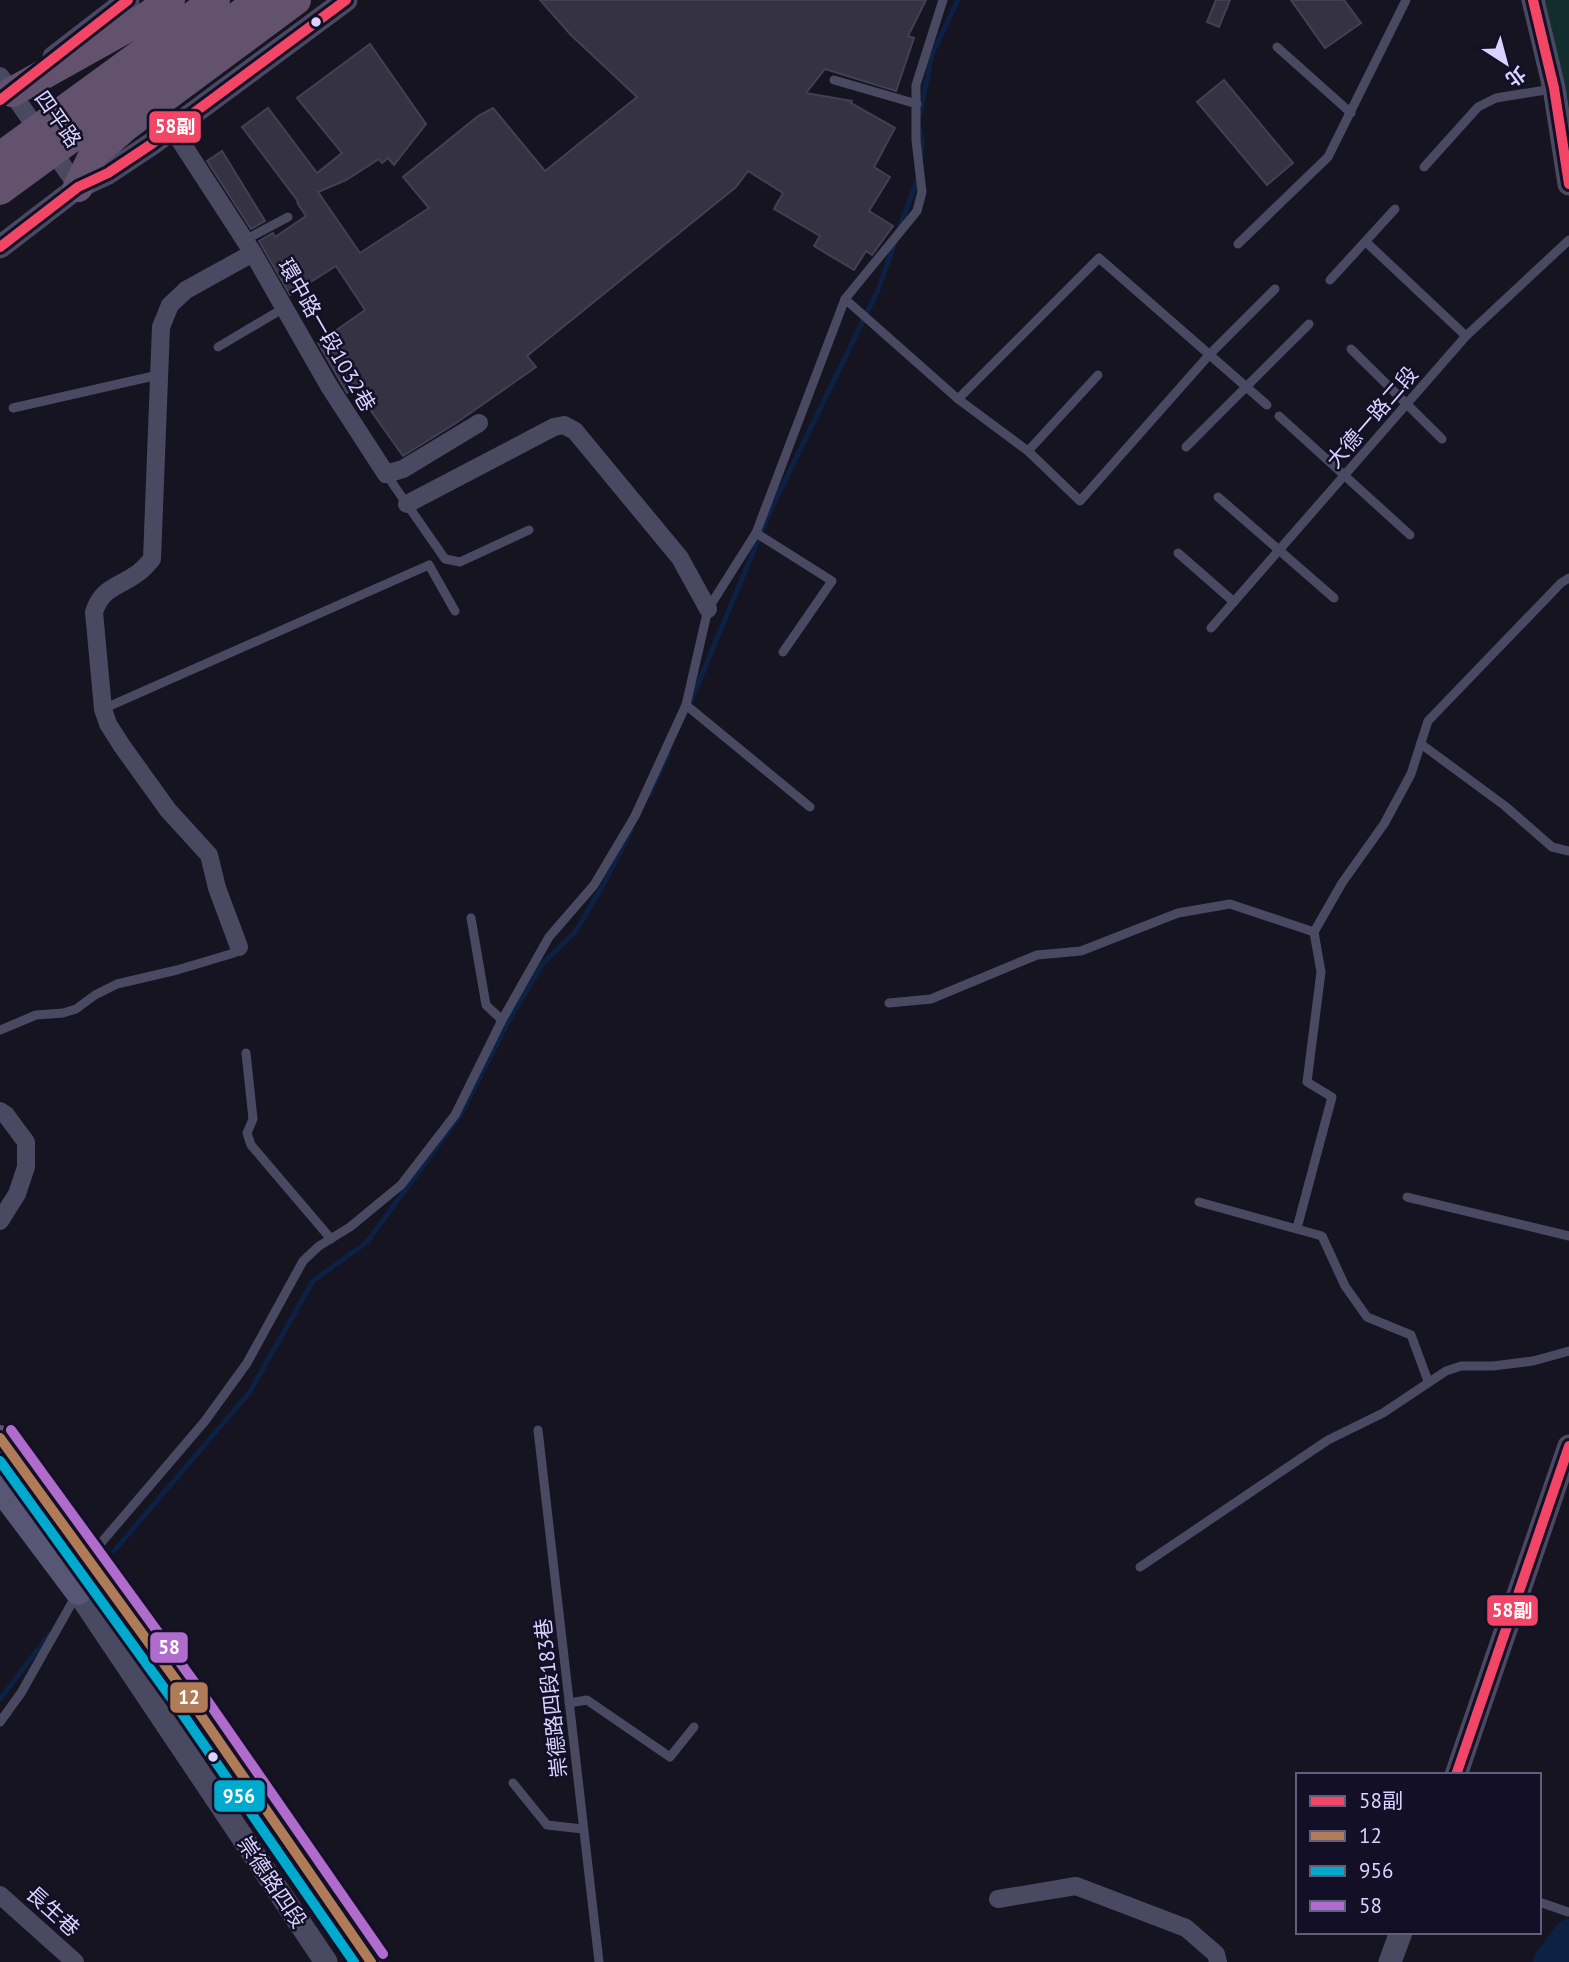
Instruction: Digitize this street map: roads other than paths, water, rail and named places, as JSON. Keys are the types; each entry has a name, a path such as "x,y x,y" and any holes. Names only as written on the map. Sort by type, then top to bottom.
{"highway":[{"path":"4,89 98,44 148,16 170,0"},
{"path":"0,157 215,0"},
{"path":"0,190 260,0"},
{"path":"78,187 94,155 126,126 296,0"}],"main road":[{"path":"0,1438 89,1557"},
{"path":"0,1488 78,1592"}],"street":[{"path":"4,89 128,0"},
{"path":"0,247 78,187 108,173 346,0"},
{"path":"1533,0 1554,88 1569,184"},
{"name":"四平路","path":"4,89 78,187"},
{"name":"環中路一段1032巷","path":"172,128 249,247 329,386 386,474"},
{"path":"237,950 209,855 168,810 108,724 103,709 94,612 104,593 138,574 152,559 161,327 170,305 186,290 249,247"},
{"path":"386,474 403,469 479,423"},
{"path":"407,504 564,425 575,431 680,558 708,609"},
{"path":"0,1111 26,1142 26,1167 17,1194 0,1221"},
{"path":"1457,1773 1569,1446"},
{"name":"崇德路四段","path":"89,1557 235,1762 371,1962"},
{"name":"崇德路四段","path":"78,1592 326,1962"},
{"path":"998,1899 1076,1886 1186,1928 1216,1954 1217,1962"},
{"name":"長生巷","path":"0,1895 75,1962"},
{"path":"1391,1962 1400,1934"}],"lane":[{"path":"0,1722 21,1693 78,1592 89,1557 205,1421 247,1363 303,1261 401,1185 454,1115 502,1020 549,937 594,885 635,816 686,705 708,609 756,533 845,299 917,212 922,192 916,140 916,85 943,0"},
{"path":"1238,244 1328,157 1406,0"},
{"path":"1277,47 1351,113"},
{"path":"834,80 917,104"},
{"path":"1424,167 1478,107 1496,98 1554,88"},
{"path":"1331,280 1395,209"},
{"path":"249,247 288,217"},
{"name":"大德一路二段","path":"1211,628 1466,335 1569,240"},
{"path":"1366,242 1466,335"},
{"path":"958,399 1099,258 1267,405"},
{"path":"845,299 958,399 1028,451 1080,501 1210,355 1275,289"},
{"path":"218,347 284,307"},
{"path":"1186,447 1309,324"},
{"path":"1351,349 1442,439"},
{"path":"13,408 158,375"},
{"path":"1028,451 1098,375"},
{"path":"1279,416 1409,535"},
{"path":"386,474 445,559 460,562 529,530"},
{"path":"1218,497 1334,598"},
{"path":"756,533 832,581 783,652"},
{"path":"1178,553 1234,602"},
{"path":"103,709 429,565 455,611"},
{"path":"1297,1228 1332,1097 1307,1082 1321,972 1314,932 1342,883 1384,824 1411,774 1428,721 1561,583 1569,578"},
{"path":"686,705 810,807"},
{"path":"1420,744 1505,806 1552,847 1569,851"},
{"path":"889,1003 931,999 1037,955 1081,951 1178,913 1230,904 1314,932"},
{"path":"471,918 486,1005 502,1020"},
{"path":"0,1030 36,1015 76,1009 117,984 177,970 237,950"},
{"path":"246,1053 253,1119 247,1133 251,1145 331,1239"},
{"path":"1407,1197 1569,1236"},
{"path":"1199,1202 1322,1236 1345,1286 1367,1317 1412,1335 1428,1381"},
{"path":"1140,1567 1328,1440 1383,1413 1446,1371 1461,1366 1493,1366 1533,1361 1569,1351"},
{"name":"崇德路四段183巷","path":"538,1430 599,1962"},
{"path":"569,1703 587,1700 670,1757 694,1727"},
{"path":"513,1783 547,1825 583,1829"},
{"path":"1541,1903 1568,1912"}],"waterway":[{"path":"919,118 932,54 958,0"},
{"path":"919,128 921,156"},
{"path":"899,229 919,176"},
{"path":"690,703 772,507 878,290 895,242"},
{"path":"649,795 668,754"},
{"path":"114,1551 249,1393 313,1281 367,1242 461,1114 508,1022 543,963 575,932 632,829"},
{"path":"0,1699 49,1635"},
{"path":"1549,1962 1569,1935"}]}
